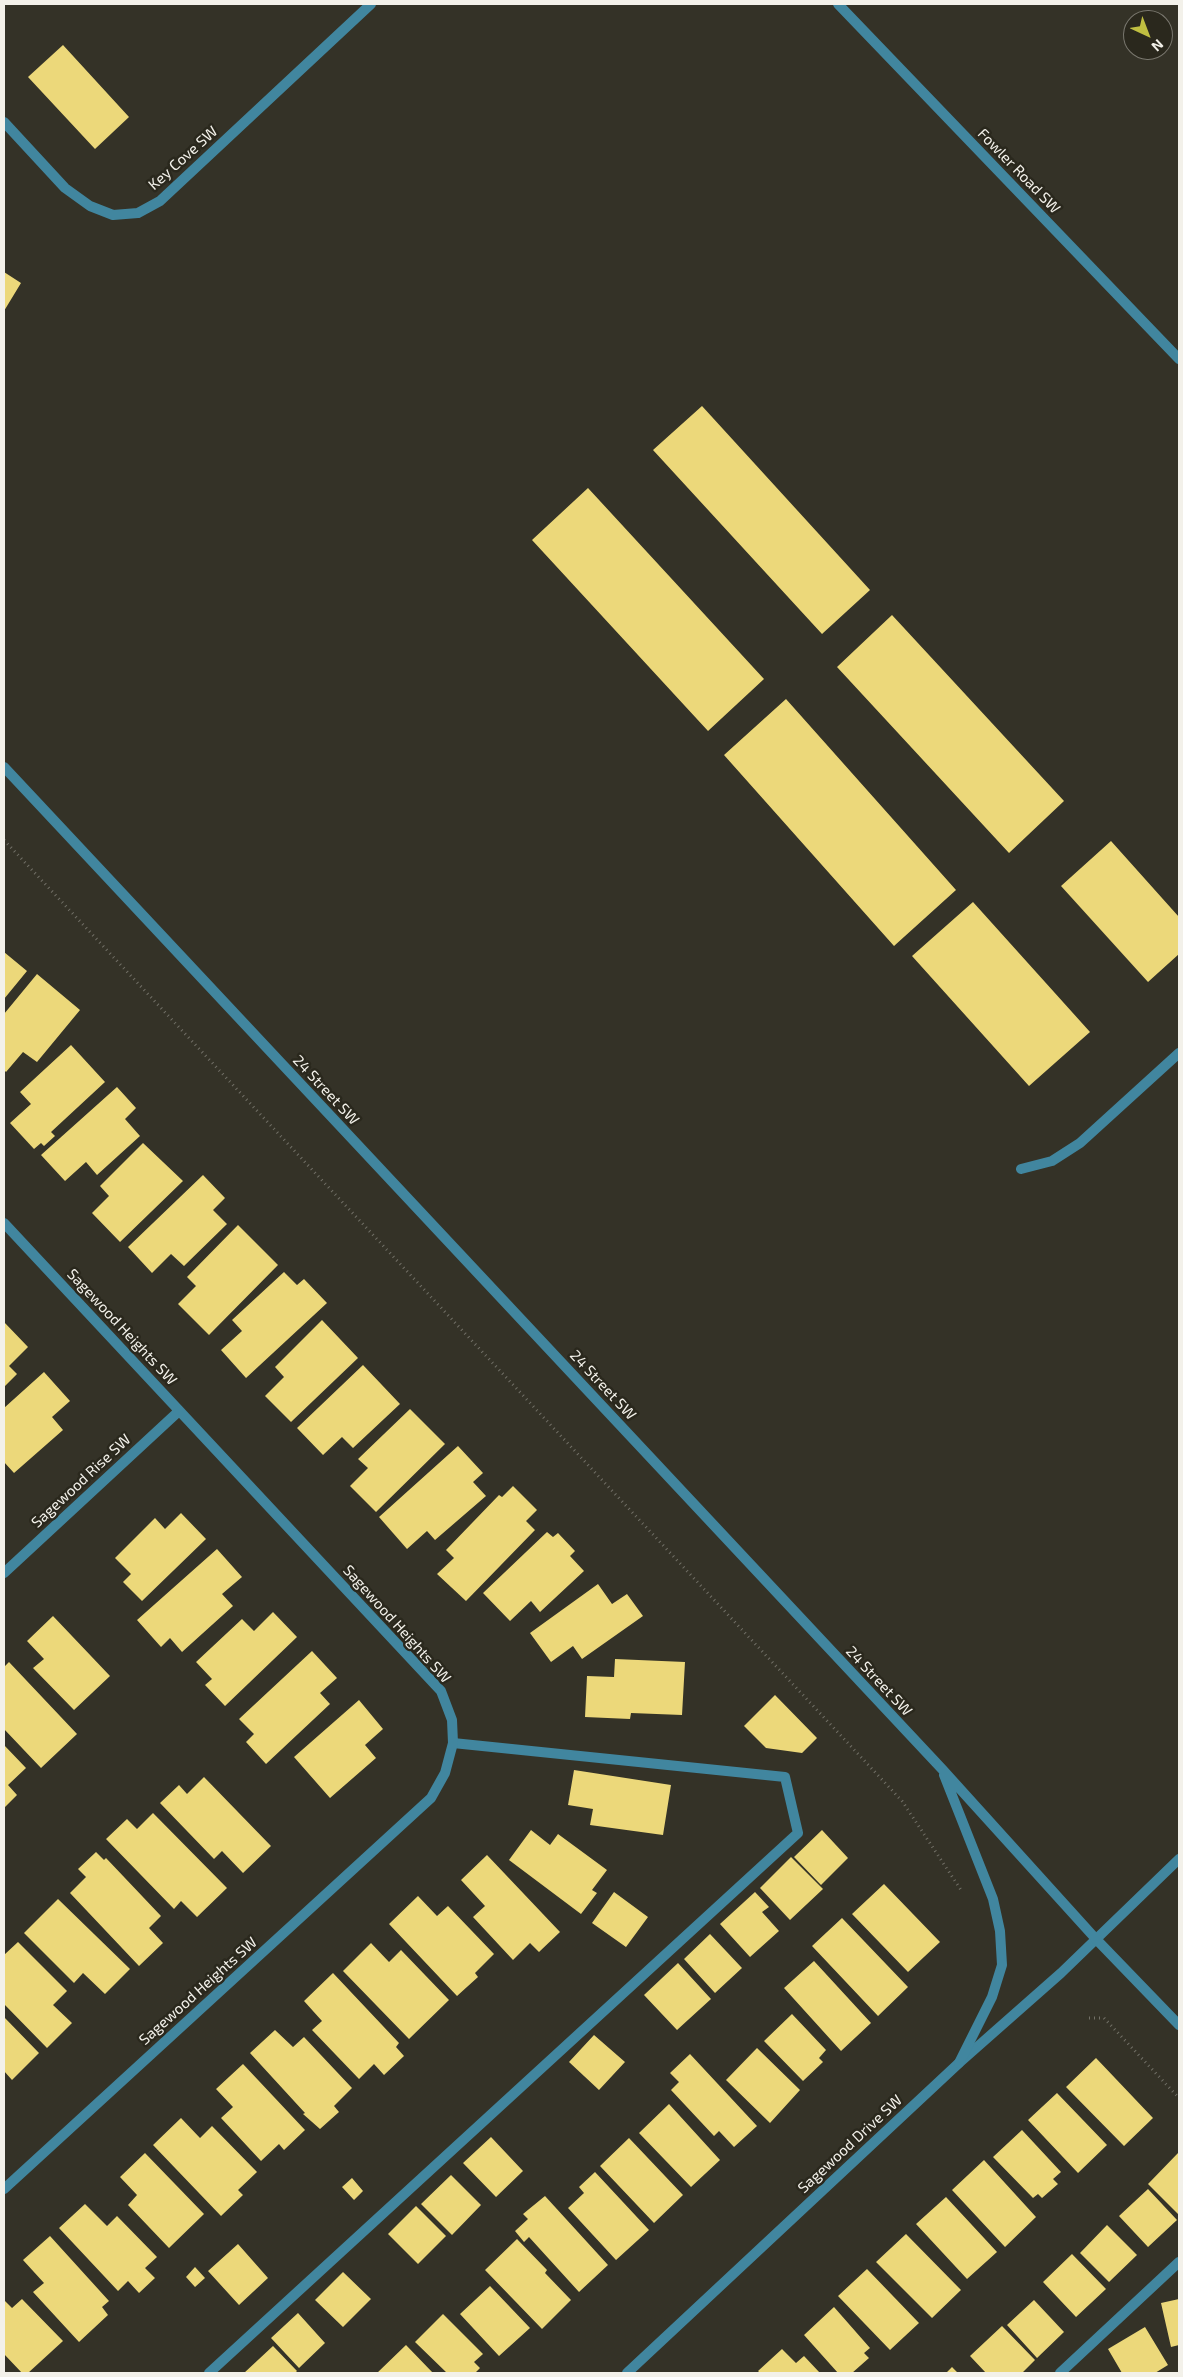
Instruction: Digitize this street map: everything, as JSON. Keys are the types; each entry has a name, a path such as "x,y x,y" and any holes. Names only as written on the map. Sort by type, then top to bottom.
{"street":[{"name":"Key Cove SW","path":"4,122 65,188 90,206 113,215 138,213 160,201 371,4"},
{"name":"Fowler Road SW","path":"838,4 1179,359"},
{"name":"24 Street SW","path":"4,767 942,1769 1095,1938 1179,2025"},
{"path":"1022,1169 1052,1161 1080,1143 1179,1053"},
{"name":"Sagewood Heights SW","path":"4,1222 441,1691 452,1720 453,1743 445,1773 431,1798 4,2189"},
{"name":"Sagewood Rise SW","path":"4,1573 179,1411"},
{"path":"209,2373 798,1833 785,1777 453,1743"},
{"path":"942,1769 993,1899 1000,1932 1002,1965 992,1997 959,2064"},
{"name":"Sagewood Drive SW","path":"627,2373 959,2064 1061,1973 1095,1938 1179,1859"},
{"path":"1060,2373 1179,2262"}],"path":[{"path":"4,840 902,1801 965,1896"},
{"path":"1089,2018 1104,2018 1179,2098"}],"building":[{"path":"63,45 129,117 95,149 28,77"},
{"path":"4,272 21,283 4,311"},
{"path":"702,406 870,590 822,634 653,450"},
{"path":"588,488 764,679 708,731 532,540"},
{"path":"892,615 1064,801 1009,853 837,667"},
{"path":"786,699 956,890 894,946 724,755"},
{"path":"1111,841 1179,917 1179,954 1148,982 1061,886"},
{"path":"973,902 1090,1032 1029,1086 912,956"},
{"path":"4,952 27,971 4,999"},
{"path":"37,974 80,1010 37,1062 23,1052 6,1072 4,1070 4,1014"},
{"path":"71,1045 105,1082 51,1132 55,1136 44,1146 41,1143 34,1149 10,1123 31,1104 20,1092"},
{"path":"117,1087 136,1108 125,1119 140,1136 97,1175 86,1162 65,1181 41,1155"},
{"path":"143,1143 183,1181 120,1242 92,1213 109,1196 100,1186"},
{"path":"203,1175 225,1198 213,1210 227,1224 184,1266 171,1254 152,1273 128,1247"},
{"path":"238,1225 278,1265 209,1335 178,1304 196,1286 187,1277"},
{"path":"284,1272 297,1285 304,1279 327,1303 246,1378 221,1350 242,1331 232,1320"},
{"path":"322,1320 358,1358 291,1422 265,1396 284,1377 275,1367"},
{"path":"4,1322 28,1347 9,1366 17,1374 4,1387"},
{"path":"363,1365 400,1404 353,1448 342,1437 323,1455 297,1428"},
{"path":"44,1372 70,1401 52,1417 63,1430 14,1473 4,1462 4,1408"},
{"path":"410,1409 445,1444 376,1512 350,1486 368,1468 358,1459"},
{"path":"458,1446 483,1473 473,1482 486,1496 435,1540 427,1531 407,1549 379,1517"},
{"path":"513,1486 537,1510 526,1521 535,1530 466,1601 437,1574 454,1558 446,1550 499,1495 502,1497"},
{"path":"181,1513 206,1539 142,1601 123,1582 131,1574 115,1558 155,1518 165,1529"},
{"path":"547,1532 553,1537 558,1533 575,1551 570,1556 584,1571 540,1612 531,1601 510,1621 483,1593"},
{"path":"217,1549 242,1577 222,1594 233,1606 182,1652 170,1638 161,1647 137,1620"},
{"path":"598,1584 612,1604 627,1594 643,1616 582,1659 573,1646 551,1662 530,1633"},
{"path":"273,1612 297,1637 225,1706 205,1685 212,1679 196,1662 242,1619 254,1631"},
{"path":"53,1616 110,1676 74,1710 33,1668 44,1659 27,1641"},
{"path":"312,1651 337,1678 320,1693 330,1704 266,1764 246,1742 254,1734 239,1719"},
{"path":"615,1659 685,1662 682,1715 631,1713 630,1719 585,1717 587,1676 614,1677"},
{"path":"9,1662 77,1734 41,1768 4,1729 4,1667"},
{"path":"775,1695 817,1738 802,1753 766,1748 744,1726"},
{"path":"359,1700 383,1729 365,1745 376,1758 330,1798 294,1757"},
{"path":"4,1745 26,1768 8,1785 17,1795 4,1808"},
{"path":"574,1770 671,1785 663,1835 590,1825 593,1809 568,1805"},
{"path":"204,1777 271,1846 243,1873 222,1851 214,1859 160,1803 179,1785 187,1794"},
{"path":"153,1813 227,1888 197,1917 181,1901 174,1909 106,1839 127,1819 137,1829"},
{"path":"531,1830 550,1845 558,1834 607,1870 592,1890 597,1893 581,1914 509,1860"},
{"path":"822,1830 848,1858 821,1885 794,1857"},
{"path":"96,1852 104,1860 106,1858 161,1916 149,1928 163,1943 139,1966 70,1893 86,1877 78,1869"},
{"path":"487,1855 560,1932 539,1952 530,1943 513,1960 473,1917 485,1906 461,1880"},
{"path":"791,1857 823,1889 790,1920 760,1888"},
{"path":"884,1884 940,1942 908,1972 852,1914"},
{"path":"614,1892 648,1917 626,1947 592,1923"},
{"path":"755,1892 769,1907 762,1912 779,1931 750,1957 720,1924"},
{"path":"418,1896 437,1916 448,1906 494,1954 475,1973 478,1977 457,1996 389,1924"},
{"path":"58,1899 130,1969 105,1994 83,1973 74,1983 24,1933"},
{"path":"842,1918 908,1987 878,2016 812,1946"},
{"path":"710,1934 742,1968 715,1993 684,1959"},
{"path":"18,1942 67,1991 53,2005 72,2023 47,2048 4,2004 4,1955"},
{"path":"371,1943 389,1962 401,1950 449,2000 409,2039 343,1971"},
{"path":"814,1961 871,2023 841,2051 784,1988"},
{"path":"678,1963 711,1999 677,2030 644,1995"},
{"path":"333,1973 399,2043 396,2047 404,2056 384,2075 374,2064 359,2079 312,2030 322,2021 304,2001"},
{"path":"792,2014 826,2050 819,2058 823,2062 803,2081 764,2041"},
{"path":"4,2017 39,2053 12,2080 4,2071"},
{"path":"275,2030 293,2047 304,2037 352,2088 334,2106 339,2112 320,2129 303,2114 305,2113 250,2053"},
{"path":"594,2035 625,2062 599,2090 569,2062"},
{"path":"757,2048 800,2090 770,2123 726,2080"},
{"path":"690,2054 757,2126 734,2147 719,2131 714,2136 671,2090 679,2082 670,2073"},
{"path":"1096,2058 1153,2118 1124,2146 1066,2087"},
{"path":"243,2064 305,2130 284,2150 279,2144 261,2161 221,2118 233,2107 216,2089"},
{"path":"1057,2093 1107,2145 1078,2173 1028,2120"},
{"path":"669,2104 720,2160 691,2187 639,2133"},
{"path":"181,2118 200,2138 212,2126 257,2172 238,2190 243,2195 221,2216 153,2145"},
{"path":"1022,2130 1061,2172 1053,2179 1058,2184 1042,2198 1038,2194 1033,2198 993,2157"},
{"path":"491,2137 523,2171 496,2197 463,2163"},
{"path":"629,2138 683,2195 654,2223 600,2166"},
{"path":"1179,2152 1179,2215 1148,2184"},
{"path":"145,2153 204,2214 169,2248 128,2205 137,2195 120,2177"},
{"path":"984,2160 1036,2217 1005,2247 952,2190"},
{"path":"595,2172 649,2230 616,2260 568,2208 584,2193 579,2187"},
{"path":"451,2175 481,2205 452,2235 421,2204"},
{"path":"352,2178 363,2191 354,2200 342,2187"},
{"path":"1148,2189 1177,2220 1148,2247 1119,2216"},
{"path":"545,2196 608,2265 579,2292 529,2237 524,2242 515,2231 528,2219 523,2214"},
{"path":"946,2197 997,2252 967,2279 916,2224"},
{"path":"85,2204 107,2226 117,2216 157,2257 145,2268 155,2278 139,2293 128,2281 118,2291 59,2228"},
{"path":"416,2206 446,2236 418,2264 388,2234"},
{"path":"1107,2225 1137,2255 1109,2282 1080,2253"},
{"path":"906,2234 961,2290 932,2318 876,2262"},
{"path":"50,2236 109,2301 102,2307 108,2315 79,2342 33,2292 44,2283 23,2260"},
{"path":"517,2239 547,2270 545,2273 571,2300 542,2329 485,2270"},
{"path":"238,2244 268,2278 239,2305 208,2271"},
{"path":"1072,2254 1106,2289 1076,2317 1043,2282"},
{"path":"195,2267 205,2278 195,2287 186,2277"},
{"path":"867,2269 919,2323 890,2350 838,2296"},
{"path":"343,2272 371,2299 343,2327 315,2300"},
{"path":"490,2286 530,2328 499,2356 460,2314"},
{"path":"22,2299 63,2341 28,2373 22,2373 4,2354 4,2300 12,2308"},
{"path":"1179,2299 1179,2345 1171,2347 1161,2303"},
{"path":"1034,2300 1064,2332 1037,2358 1007,2325"},
{"path":"834,2307 870,2348 864,2353 869,2358 852,2373 838,2373 804,2335"},
{"path":"298,2313 325,2343 299,2368 271,2338"},
{"path":"443,2314 483,2354 474,2362 480,2368 475,2373 447,2373 415,2342"},
{"path":"1002,2326 1035,2360 1022,2373 986,2373 970,2356"},
{"path":"1145,2327 1168,2365 1155,2373 1122,2373 1108,2349"},
{"path":"406,2345 433,2373 377,2373"},
{"path":"273,2346 297,2371 295,2373 244,2373"},
{"path":"782,2349 796,2363 804,2356 820,2373 760,2373 758,2371"},
{"path":"952,2367 958,2373 946,2373"}]}
